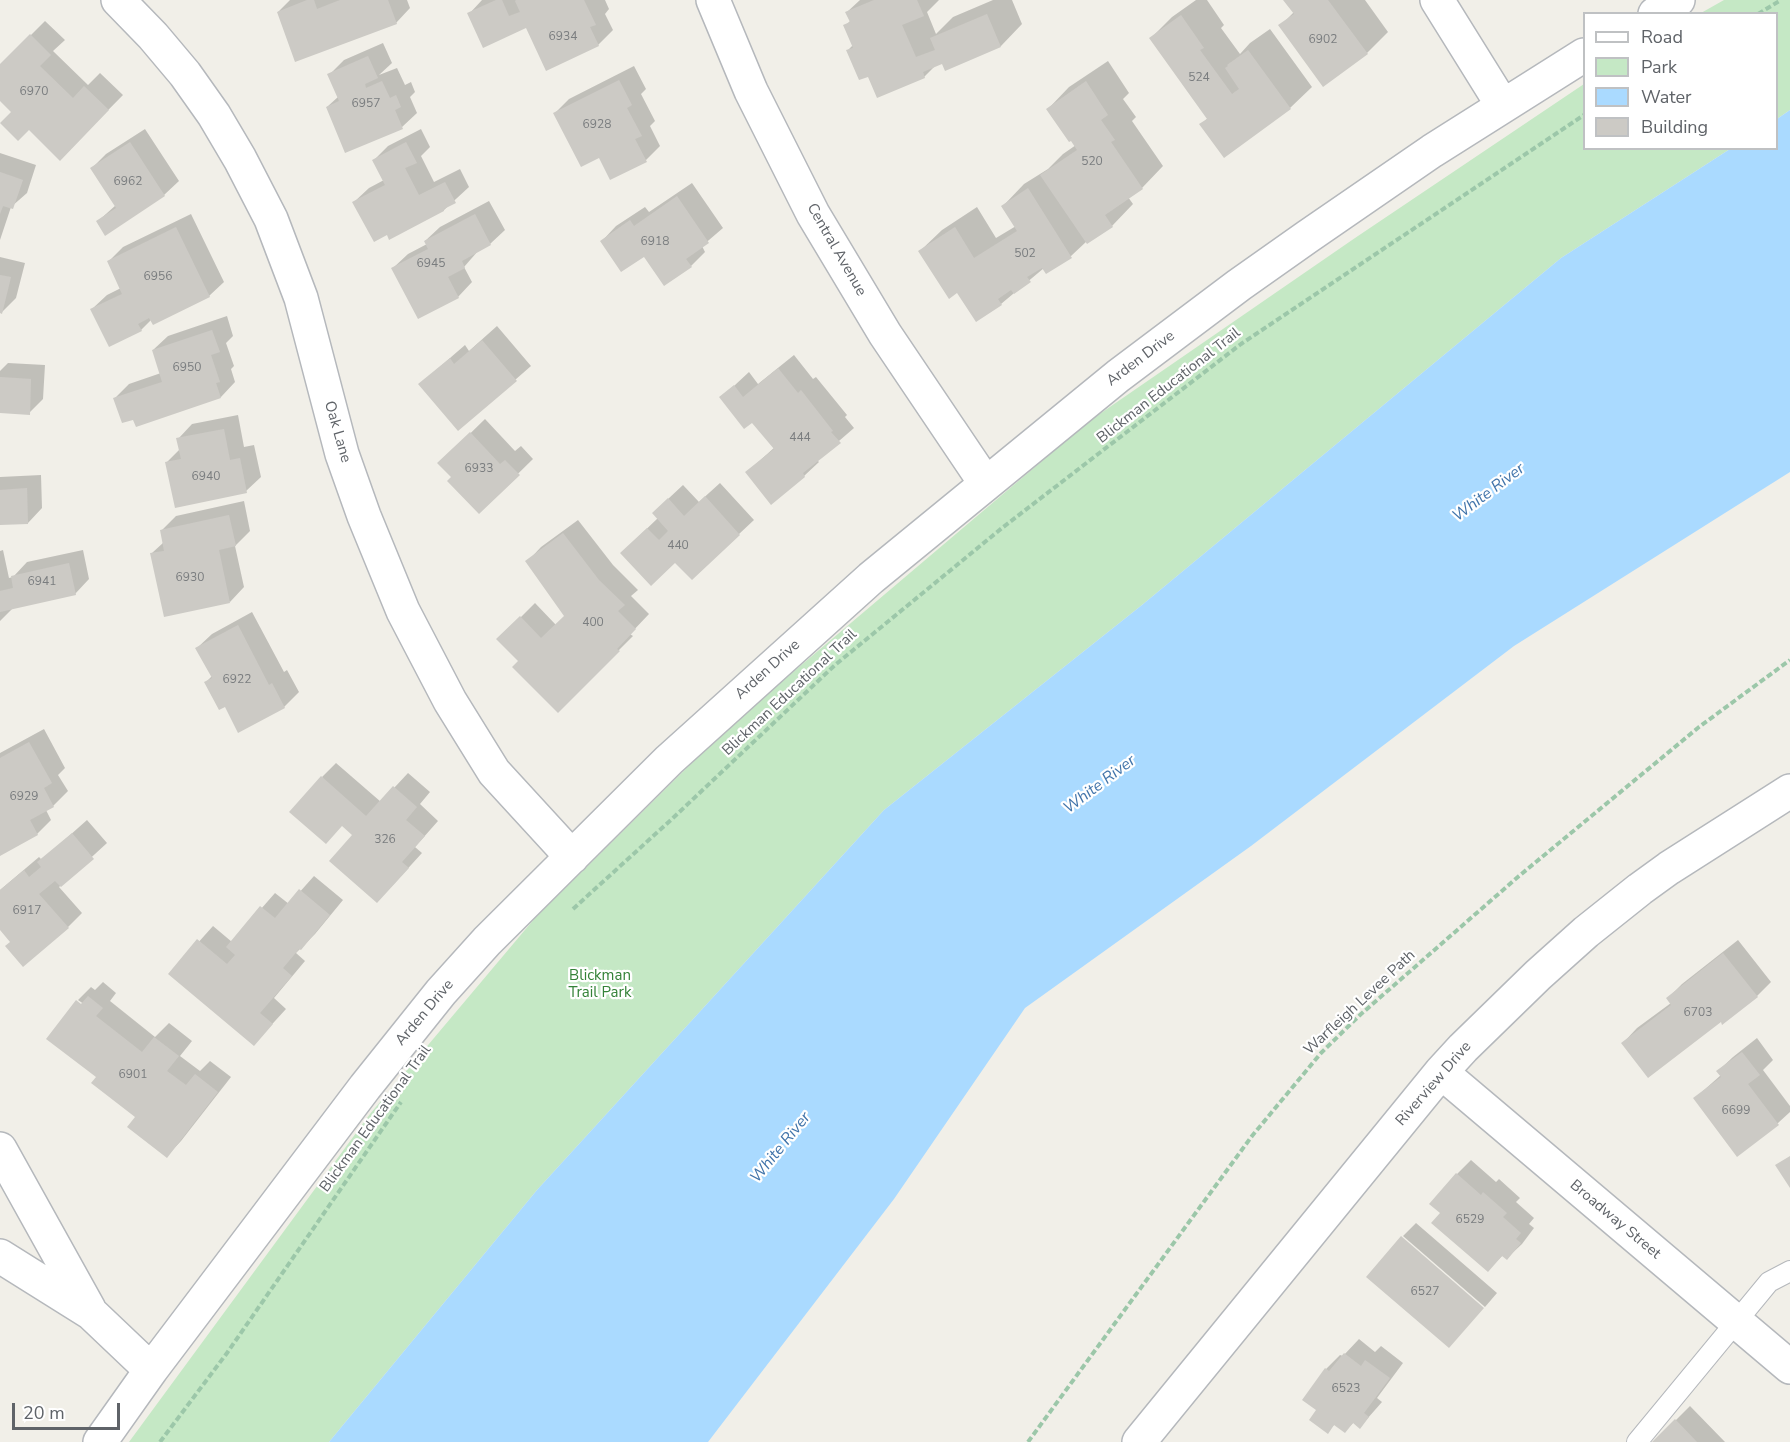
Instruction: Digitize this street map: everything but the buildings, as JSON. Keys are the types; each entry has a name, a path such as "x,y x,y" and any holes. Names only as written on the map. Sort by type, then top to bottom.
{"street":[{"name":"Oak Lane","path":"118,0 185,74 214,115 271,219 301,298 339,442 364,516 403,612 444,691 494,772 572,858"},
{"name":"Central Avenue","path":"713,0 751,90 813,213 885,333 986,484"},
{"path":"1437,0 1503,106"},
{"path":"1658,12 1678,0"},
{"name":"Arden Drive","path":"100,1442 151,1370 365,1087 441,992 487,941 669,760 871,578 1118,376 1239,285 1432,151 1583,56"},
{"name":"Riverview Drive","path":"1140,1442 1441,1072 1512,1000 1586,932 1669,868 1790,791"},
{"name":"Broadway Street","path":"1441,1072 1790,1367"},
{"path":"0,1149 91,1313"},
{"path":"0,1256 91,1313 151,1370"}],"lane":[{"path":"1637,1442 1769,1282 1790,1271"}],"path":[{"path":"1761,12 1781,0"},
{"name":"Blickman Educational Trail","path":"566,915 673,818 835,664 1002,528 1241,344 1583,116"},
{"name":"Warfleigh Levee Path","path":"1028,1442 1252,1136 1321,1053 1519,876 1699,727 1790,660"},
{"name":"Blickman Educational Trail","path":"160,1442 227,1353 406,1096"}],"green space":[{"path":"1724,0 1790,0 1790,110 1778,118 1778,12 1703,12"},
{"name":"Blickman Trail Park","path":"1583,85 1583,150 1728,150 1561,258 1142,605 884,810 537,1190 329,1442 129,1442 370,1114 535,918 727,728 1088,422"}],"water":[{"name":"White River","path":"1790,110 1790,472 1514,646 1251,846 1025,1008 894,1199 708,1442 329,1442 537,1190 884,810 1142,605 1561,258 1728,150 1778,150 1778,118"}]}
